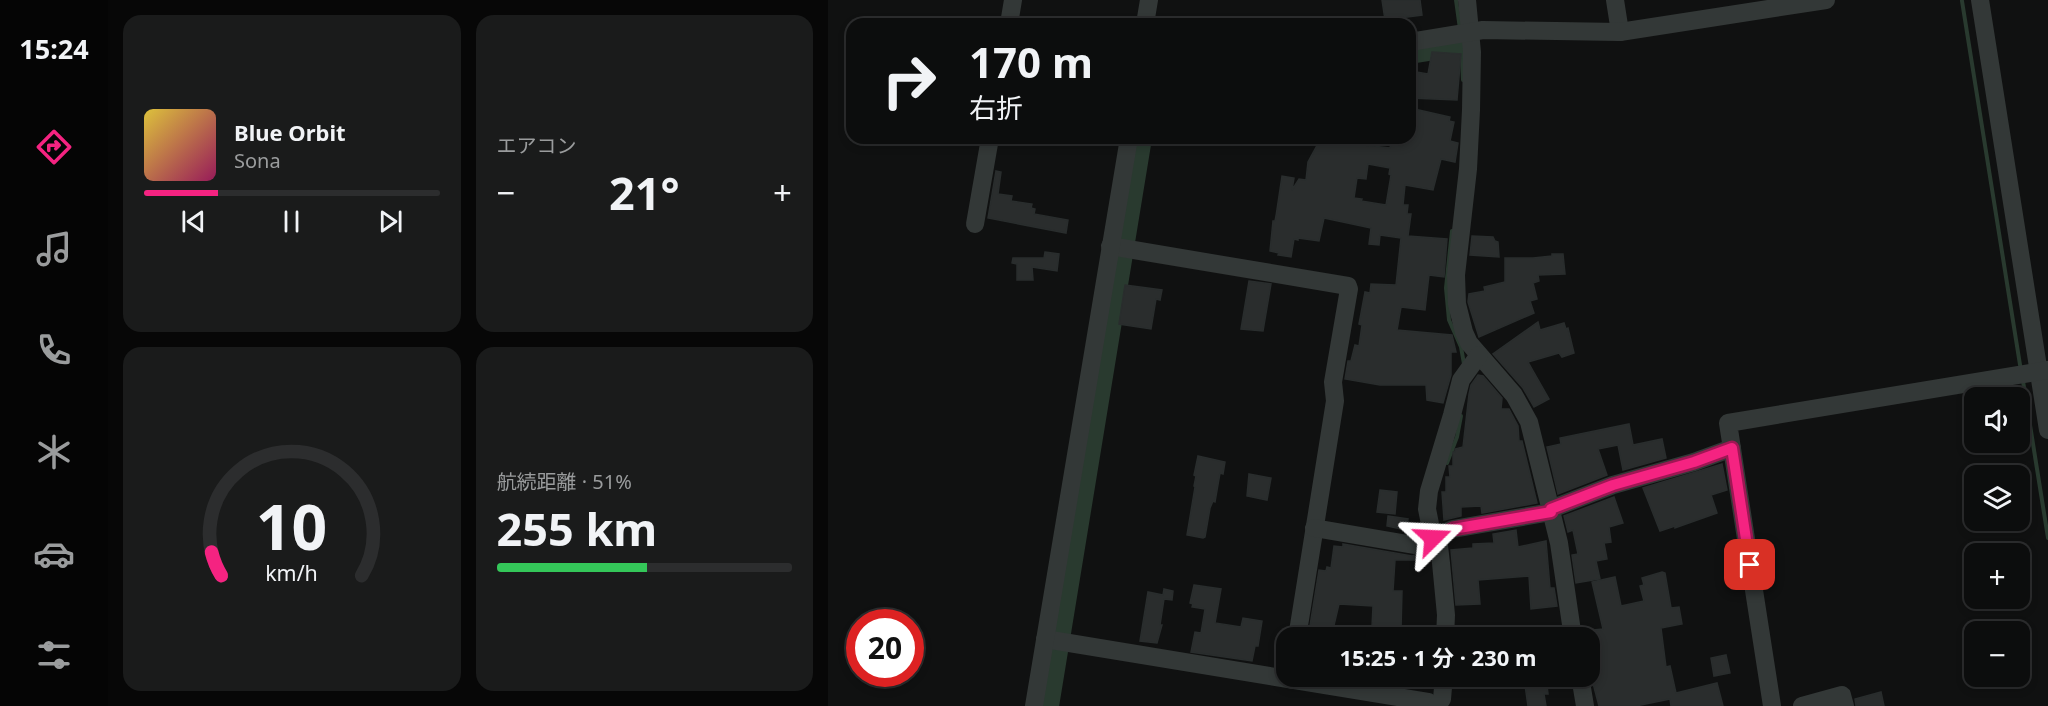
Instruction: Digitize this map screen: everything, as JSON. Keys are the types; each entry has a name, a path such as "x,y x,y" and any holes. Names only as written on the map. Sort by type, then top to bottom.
{"street":[{"path":"1010,18 1013,0"},
{"path":"1146,18 1149,0"},
{"path":"1467,0 1471,31 1471,110 1468,169 1456,275 1457,304 1468,343 1514,395 1529,422 1559,543 1571,627"},
{"path":"1615,0 1620,32"},
{"path":"1416,41 1471,31 1620,32 1826,0"},
{"path":"1980,0 2032,373 2048,430"},
{"path":"975,224 989,144"},
{"path":"1034,706 1054,640 1110,246 1128,144"},
{"path":"1110,246 1348,286 1333,382 1335,400 1299,627"},
{"path":"1446,627 1439,546 1433,538 1427,509 1429,491 1461,380 1479,355"},
{"path":"1772,706 1728,423 2032,373"},
{"path":"1314,528 1414,544 1453,529 1551,511 1613,485 1694,462 1732,448"},
{"path":"1054,640 1276,676"},
{"path":"1342,687 1428,702 1430,706"},
{"path":"1437,706 1442,699 1443,687"},
{"path":"1582,687 1585,706"},
{"path":"1802,706 1842,694 1845,706"}],"building":[{"path":"1382,0 1420,0 1422,15 1385,18"},
{"path":"1432,52 1461,54 1457,100 1416,98 1416,72 1428,74"},
{"path":"1416,109 1450,117 1449,121 1454,122 1450,141 1458,143 1455,162 1441,159 1433,190 1405,185 1403,205 1408,205 1407,214 1411,214 1408,236 1447,239 1444,277 1429,275 1425,310 1401,307 1397,330 1452,335 1456,352 1451,352 1451,375 1443,403 1427,400 1426,385 1380,385 1345,379 1348,361 1351,361 1355,345 1359,346 1362,325 1359,324 1365,292 1370,293 1371,284 1396,285 1401,238 1380,235 1379,245 1369,244 1371,228 1324,218 1319,241 1294,239 1291,257 1270,251 1282,176 1294,178 1292,190 1299,179 1306,180 1308,162 1318,144 1356,144 1390,148 1391,144 1416,144","holes":["1368,164 1390,168 1389,174 1391,175 1386,205 1354,198 1357,178 1366,179"]},
{"path":"996,171 1001,172 998,194 1012,196 1011,201 1032,204 1031,208 1035,209 1034,214 1068,220 1066,233 988,218"},
{"path":"1472,236 1493,237 1498,242 1499,257 1470,255"},
{"path":"1045,252 1059,254 1057,271 1032,267 1033,280 1017,280 1017,264 1012,263 1013,258 1044,258"},
{"path":"1552,254 1563,254 1565,274 1538,275 1539,281 1533,283 1537,299 1530,301 1534,313 1479,337 1468,302 1469,294 1485,291 1484,287 1505,282 1505,258 1533,258 1552,256"},
{"path":"1249,281 1271,284 1263,331 1241,329"},
{"path":"1125,285 1162,290 1160,300 1156,299 1151,329 1119,324"},
{"path":"1538,322 1540,330 1564,323 1566,329 1568,328 1574,353 1562,357 1559,353 1528,362 1549,399 1534,407 1523,388 1493,354"},
{"path":"1478,375 1483,376 1502,398 1501,409 1509,409 1518,426 1519,441 1522,441 1537,503 1482,513 1481,506 1461,507 1461,516 1444,520 1442,492 1446,492 1446,477 1450,477 1449,466 1453,466 1453,452 1463,447 1469,394 1471,385"},
{"path":"1629,424 1633,445 1662,439 1666,458 1623,470 1618,445 1598,449 1607,475 1558,494 1547,447 1561,444 1560,438"},
{"path":"1198,456 1225,462 1203,538 1187,535"},
{"path":"1722,464 1727,490 1711,495 1717,513 1660,531 1643,488"},
{"path":"1249,474 1271,478 1267,500 1247,496"},
{"path":"1380,490 1397,492 1395,514 1377,512"},
{"path":"1614,497 1623,523 1609,527 1611,542 1604,543 1607,559 1596,561 1600,579 1576,583 1572,555 1578,554 1573,530 1568,532 1564,516"},
{"path":"1388,516 1408,519 1406,530 1387,526"},
{"path":"1516,530 1518,547 1546,541 1550,588 1554,588 1557,606 1531,609 1529,576 1478,580 1480,604 1456,605 1451,550 1473,548 1473,544 1494,543 1493,534"},
{"path":"1343,544 1412,556 1428,551 1428,560 1395,560 1393,591 1402,591 1401,627 1372,627 1373,606 1339,604 1334,627 1310,627 1319,570 1326,571 1327,567 1331,568 1334,546 1343,547"},
{"path":"1665,573 1671,608 1679,607 1682,624 1661,628 1666,667 1670,666 1676,693 1717,683 1723,706 1671,706 1670,699 1636,706 1599,706 1594,687 1600,687 1600,629 1603,629 1592,582 1615,577 1621,606 1644,601 1640,586 1644,585 1642,578"},
{"path":"1194,585 1221,589 1215,623 1241,627 1243,618 1262,621 1258,646 1255,646 1252,661 1191,652 1195,632 1201,633 1205,609 1192,607 1193,604 1190,603"},
{"path":"1164,589 1173,591 1172,600 1164,599 1160,625 1162,625 1157,643 1140,641 1148,592 1163,595"},
{"path":"1726,655 1730,673 1714,676 1711,658"},
{"path":"1525,687 1547,687 1548,694 1544,694 1546,706 1528,706"},
{"path":"1881,692 1884,706 1856,706 1855,699"}],"waterway":[{"path":"1456,0 1460,29"},
{"path":"1962,1 2021,371"},
{"path":"1461,39 1463,80"},
{"path":"1416,52 1454,46 1462,48"},
{"path":"1048,706 1140,144"},
{"path":"1452,231 1446,288 1449,320 1461,347 1464,364"},
{"path":"2023,381 2048,538"},
{"path":"1447,463 1457,437 1461,416"}],"route":[{"path":"1433,538 1453,529 1551,512 1551,509 1613,485 1694,462 1732,448 1750,565"}]}
